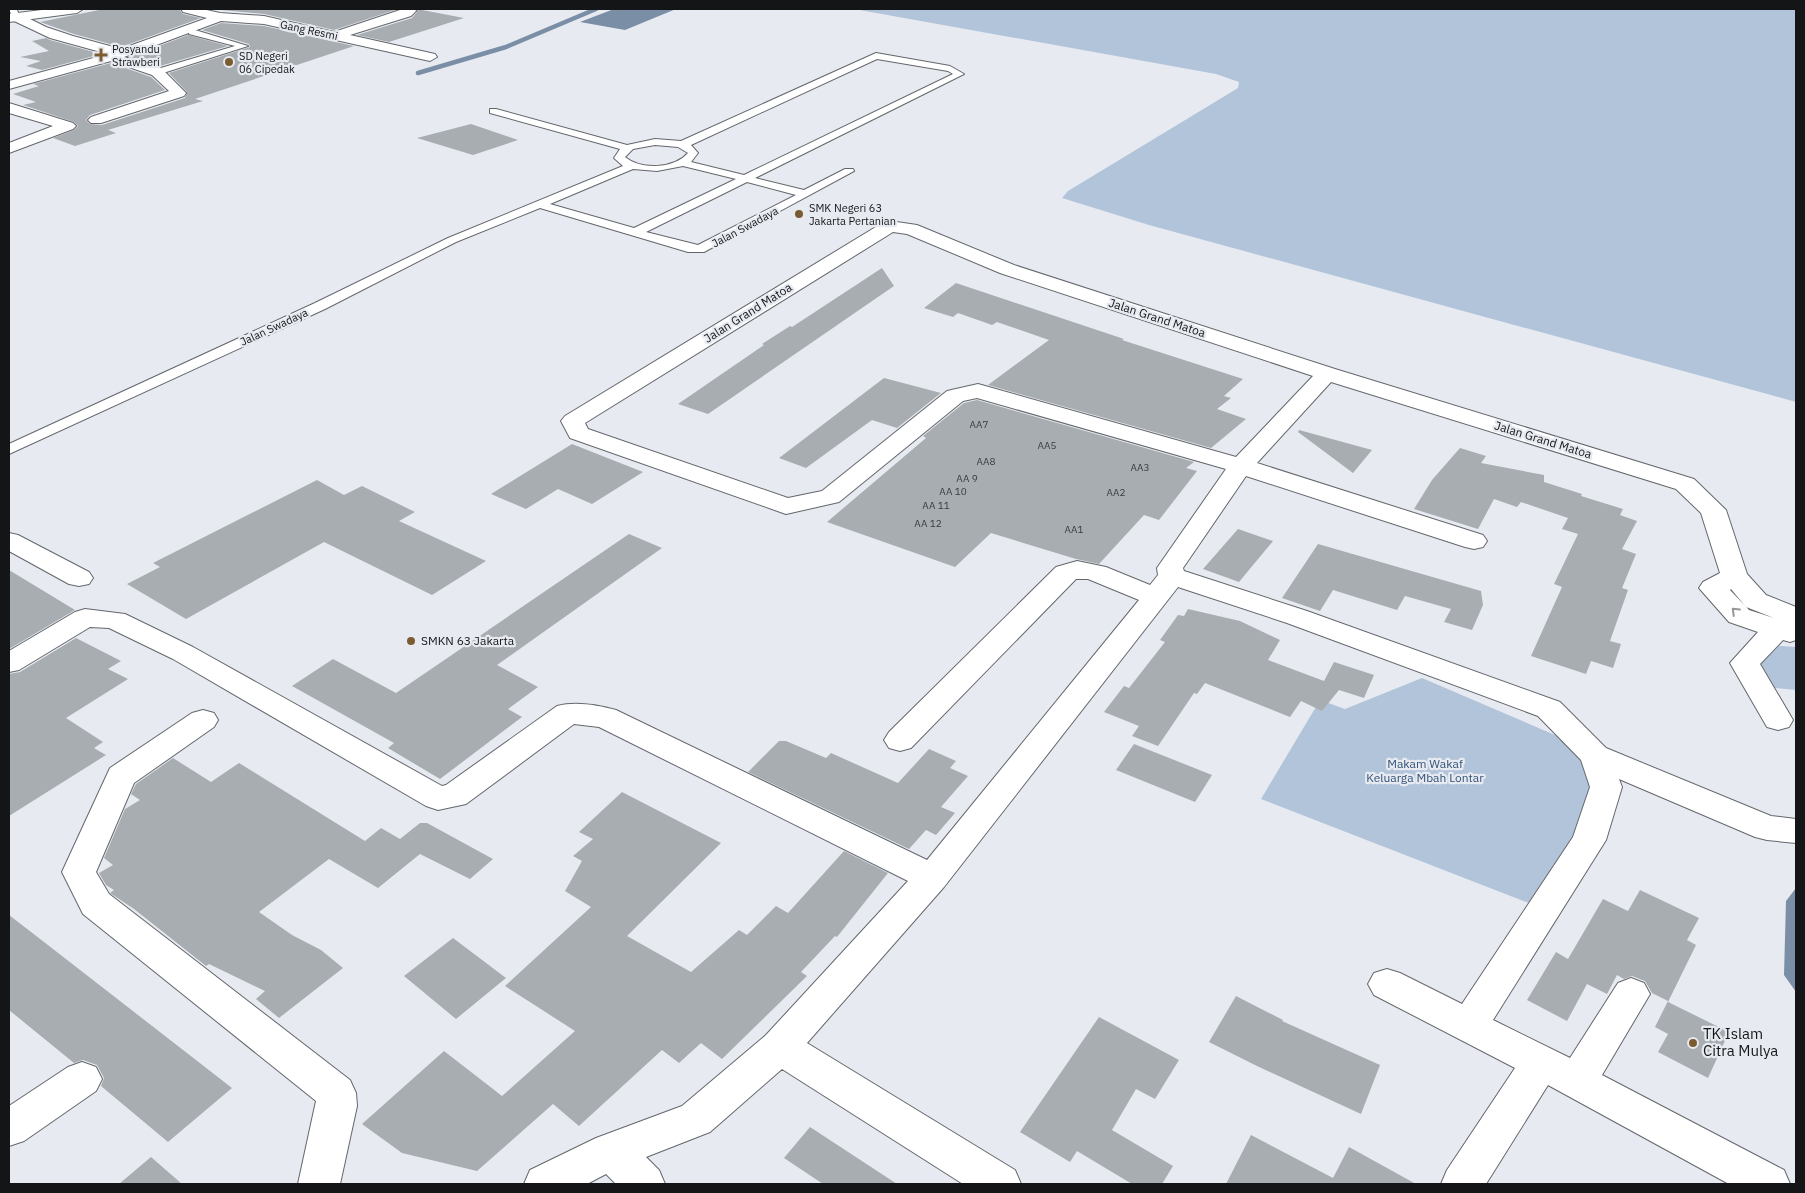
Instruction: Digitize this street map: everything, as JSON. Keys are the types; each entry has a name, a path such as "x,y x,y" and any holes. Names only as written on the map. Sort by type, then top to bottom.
{"street":[{"path":"11,15 77,9"},
{"name":"Gang Resmi","path":"187,9 220,17 264,20 430,57"},
{"path":"311,46 407,13 410,11 409,9"},
{"path":"11,15 31,26 117,55 157,72 179,94 96,120"},
{"path":"9,85 117,55 220,17"},
{"path":"9,108 68,126 9,148"},
{"name":"Jalan Grand Matoa","path":"1474,541 1242,466 978,391 955,396 830,497 786,506 578,432 572,421 890,226 911,228 1007,270 1327,374 1685,484 1713,510 1734,576 1714,588 1739,616 1790,627"},
{"path":"545,1184 611,1151 696,1118 780,1047 932,878 1164,587 1170,568 1242,466 1327,374"},
{"path":"9,541 79,578"},
{"path":"900,740 1066,573 1077,569 1297,617 1549,709 1595,756 1767,828 1796,831"},
{"path":"9,663 85,618 115,620 183,653 438,798 454,796 568,713 605,717 932,878"},
{"path":"1778,720 1745,663 1790,627"},
{"path":"203,720 121,776 79,872 96,904 336,1093 337,1106 319,1184"},
{"path":"1468,1026 1589,840 1606,788 1595,756"},
{"path":"1387,984 1577,1080 1769,1184"},
{"path":"1577,1080 1631,994"},
{"path":"780,1047 1000,1184"},
{"path":"1462,1184 1540,1062"},
{"path":"9,1128 82,1078"},
{"path":"611,1151 644,1184"}],"lane":[{"path":"157,72 244,46 192,32"},
{"path":"636,232 960,74 950,69 876,56 682,145"},
{"path":"493,111 628,148"},
{"path":"655,142 682,145 693,153 691,158 684,162 658,168 632,166 623,162 619,158 621,153 628,148 655,142"},
{"name":"Jalan Swadaya","path":"684,162 806,194"},
{"name":"Jalan Swadaya","path":"9,450 344,294 452,240 632,166"},
{"name":"Jalan Swadaya","path":"538,204 692,249 700,249 849,171"}],"green space":[{"path":"854,9 1796,9 1796,402 1149,225 1062,198 1068,191 1238,88 1239,82 1216,74"},
{"path":"1749,644 1796,647 1796,690 1775,688"},
{"name":"Makam Wakaf Keluarga Mbah Lontar","path":"1422,678 1618,762 1534,905 1261,799 1320,700 1345,709"}],"shaded area":[{"path":"614,9 676,9 625,30 580,22"},
{"path":"1796,888 1796,992 1784,975 1786,901"}],"building":[{"path":"104,9 179,9 183,14 201,18 121,47 40,22"},
{"path":"210,9 398,9 334,30 264,14"},
{"path":"417,9 464,18 389,42 357,35 412,18"},
{"path":"221,23 264,26 354,46 195,99 203,101 108,130 116,133 75,146 53,138 74,130 78,126 74,122 23,105 36,102 13,94 39,86 33,84 111,63 151,77 165,90 90,115 86,120 90,124 102,125 185,98 187,92 169,73 250,47 249,44 202,30"},
{"path":"188,35 228,46 160,66 130,57"},
{"path":"46,38 101,54 42,70 26,66 41,61 20,57 49,51 32,41"},
{"path":"471,124 518,140 473,155 417,138"},
{"path":"882,268 894,286 708,414 678,404 764,345 762,344 790,326 792,327"},
{"path":"956,283 1243,379 1224,396 1231,398 1217,409 1246,419 1211,448 988,385 1049,340 997,322 992,325 958,313 953,317 924,308"},
{"path":"884,378 941,393 897,428 872,420 806,468 779,458"},
{"path":"977,400 1194,462 1186,468 1197,471 1159,520 1144,515 1099,564 1076,559 991,533 955,567 827,522 926,438 923,436 964,403"},
{"path":"1299,430 1372,450 1353,473 1298,432"},
{"path":"572,444 643,472 592,504 558,489 526,509 491,494"},
{"path":"1460,448 1486,456 1481,463 1544,475 1544,482 1623,509 1620,515 1637,521 1622,549 1636,554 1622,588 1628,590 1610,641 1621,644 1613,668 1591,661 1586,674 1531,656 1562,587 1554,584 1578,534 1562,529 1568,518 1521,502 1517,507 1494,499 1478,529 1414,509 1432,480"},
{"path":"317,480 344,495 362,486 415,512 399,521 486,561 432,595 324,542 186,619 127,584 160,567 153,563"},
{"path":"1238,529 1273,541 1239,582 1203,569"},
{"path":"629,534 662,548 497,665 538,687 508,709 522,717 440,779 388,748 394,743 292,686 333,659 396,693"},
{"path":"1318,544 1481,591 1483,605 1472,630 1444,622 1451,609 1405,596 1397,610 1333,590 1320,611 1282,598"},
{"path":"9,570 75,610 9,649"},
{"path":"1188,609 1240,621 1280,640 1268,660 1324,681 1334,662 1374,675 1364,698 1339,690 1322,711 1301,701 1290,717 1205,683 1197,694 1194,693 1158,746 1132,736 1139,726 1104,712 1124,686 1129,688 1165,642 1160,640 1178,615 1184,616"},
{"path":"76,638 121,661 108,669 128,679 66,718 103,742 94,748 106,755 9,816 9,674 20,672"},
{"path":"779,741 786,741 826,758 831,753 898,783 929,749 956,761 950,768 968,776 941,807 955,813 936,835 926,830 909,849 748,772"},
{"path":"1134,744 1212,775 1195,802 1116,770"},
{"path":"173,758 211,782 239,763 365,841 381,828 400,839 420,823 427,823 493,859 470,879 420,854 378,888 329,859 259,912 292,935 321,950 343,968 279,1018 256,999 265,991 209,964 206,966 134,909 110,893 114,890 106,885 99,873 113,865 104,858 125,809 140,800 131,794 136,784"},
{"path":"622,792 721,843 627,936 691,972 739,930 747,935 776,906 788,913 844,851 888,873 837,937 835,936 801,972 807,976 722,1059 701,1043 679,1063 662,1050 579,1126 553,1104 477,1171 402,1153 362,1124 444,1051 502,1096 575,1031 505,986 591,907 565,891 582,861 573,856 593,839 579,832"},
{"path":"1640,890 1699,918 1687,940 1696,945 1668,1002 1729,1032 1708,1078 1658,1052 1668,1034 1655,1027 1668,1001 1652,993 1645,981 1632,976 1624,979 1617,975 1607,994 1587,984 1567,1021 1527,1000 1556,952 1568,959 1603,899 1628,911"},
{"path":"9,915 232,1088 168,1142 101,1086 104,1078 97,1065 83,1060 74,1063 9,1010"},
{"path":"453,938 506,978 456,1019 404,976"},
{"path":"1236,996 1282,1021 1380,1065 1361,1114 1209,1042"},
{"path":"1099,1017 1179,1060 1155,1099 1136,1089 1112,1130 1173,1166 1162,1184 1132,1184 1077,1151 1070,1162 1020,1132"},
{"path":"810,1127 897,1184 823,1184 784,1158"},
{"path":"1251,1135 1333,1178 1349,1147 1416,1184 1226,1184"},
{"path":"151,1157 182,1184 119,1184"}],"waterway":[{"path":"418,73 506,47 596,9"}],"place":[{"name":"Posyandu Strawberi","path":"101,55"},
{"name":"SD Negeri 06 Cipedak","path":"229,62"},
{"name":"SMK Negeri 63 Jakarta Pertanian","path":"799,214"},
{"name":"SMKN 63 Jakarta","path":"411,641"},
{"name":"TK Islam Citra Mulya","path":"1693,1043"}]}
